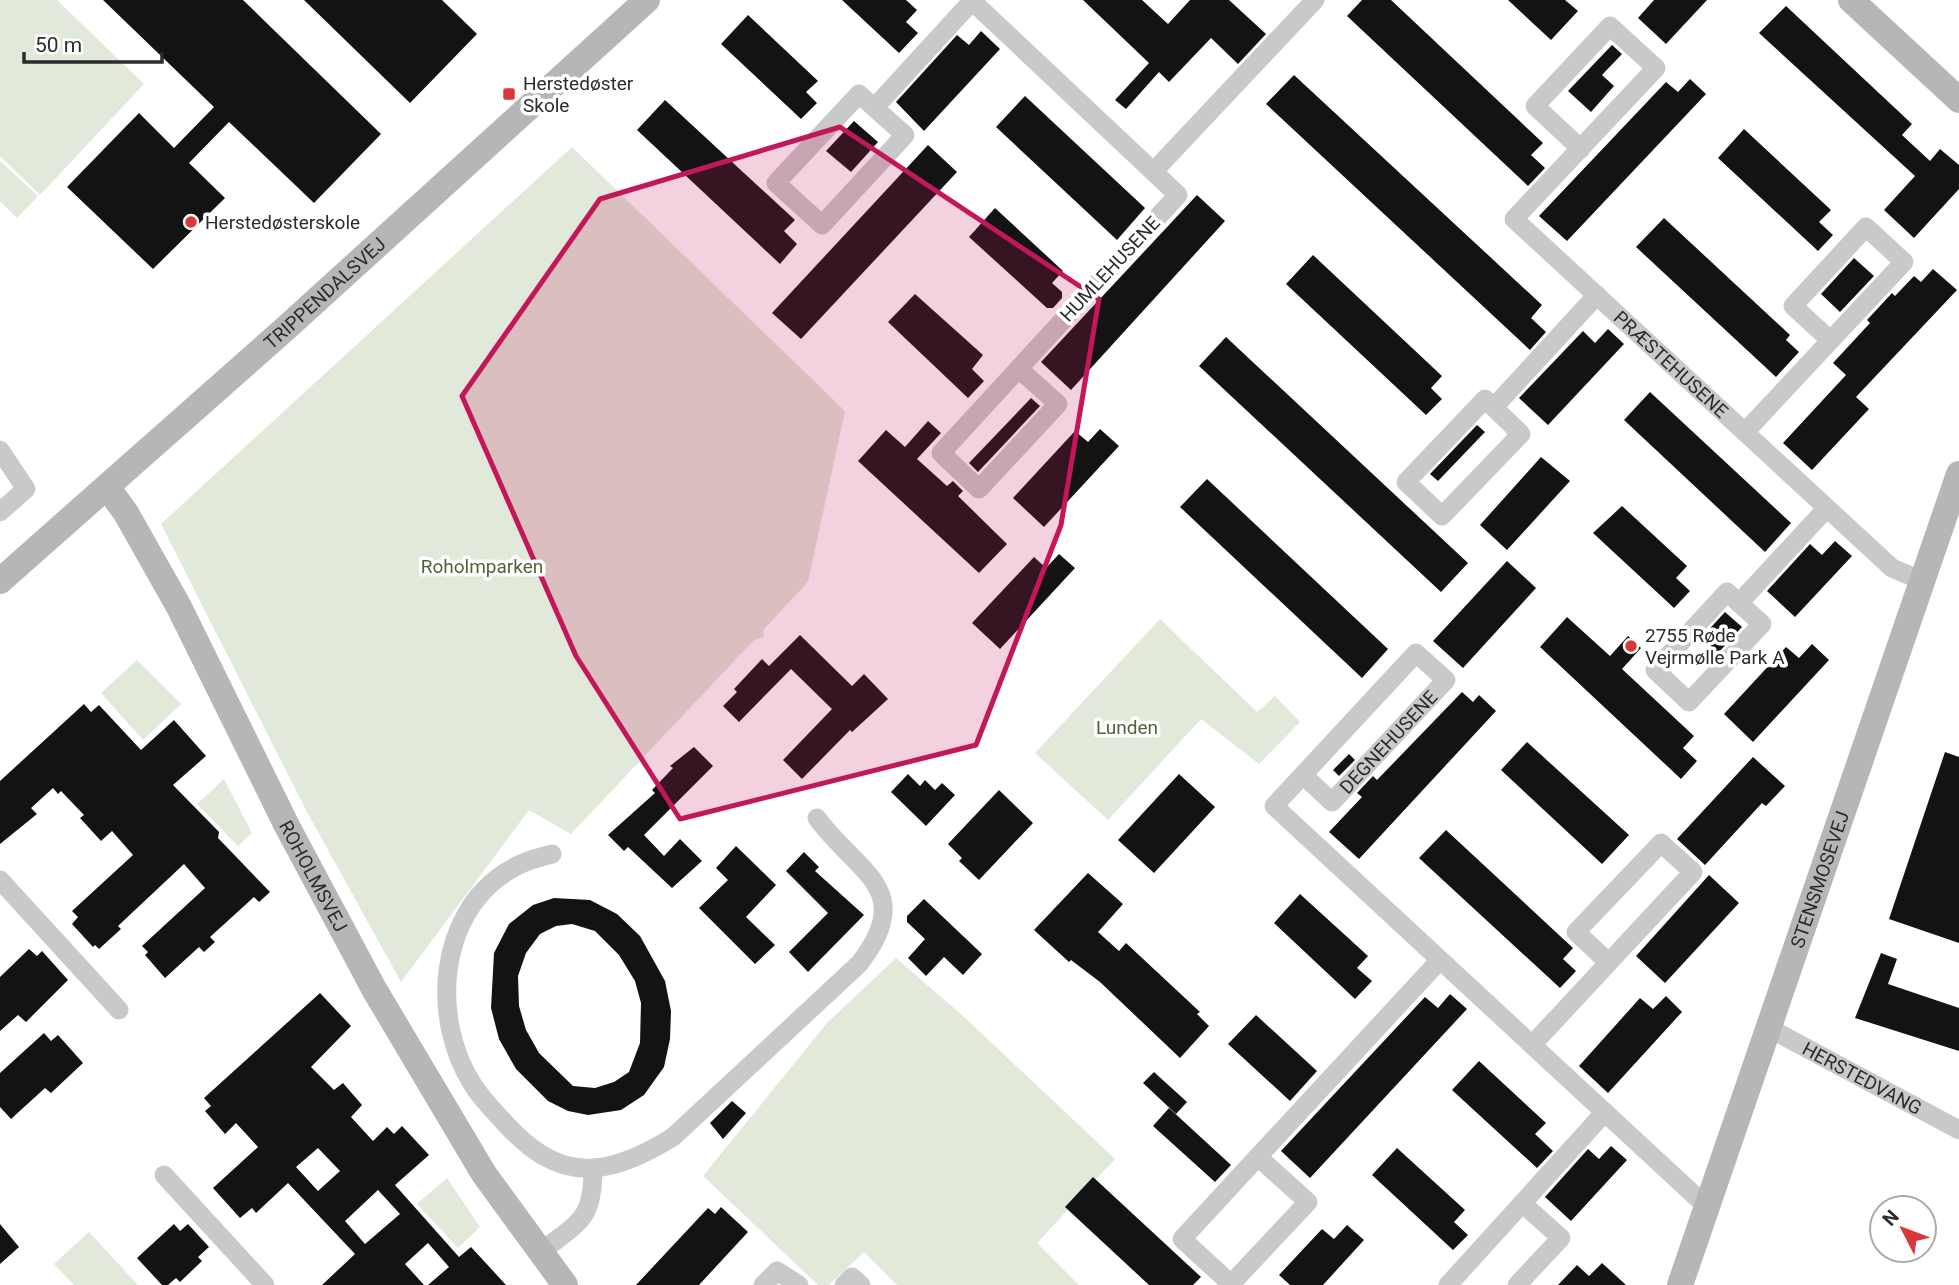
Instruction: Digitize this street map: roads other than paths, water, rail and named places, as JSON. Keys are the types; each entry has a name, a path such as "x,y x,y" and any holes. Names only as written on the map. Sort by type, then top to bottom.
{"street":[{"name":"TRIPPENDALSVEJ","path":"0,581 647,0"},
{"path":"1154,171 1315,0"},
{"path":"1851,0 1959,100"},
{"path":"1877,0 1959,76"},
{"name":"HUMLEHUSENE","path":"874,107 971,1 1178,195 941,453 979,489 1058,404 1019,369"},
{"name":"PRÆSTEHUSENE","path":"1581,149 1535,106 1610,26 1656,68 1581,149 1514,219 1892,568 1920,580"},
{"path":"859,94 874,107 905,135 822,225 776,183 859,94"},
{"name":"PRÆSTEHUSENE","path":"1745,432 1904,262 1866,227 1793,306 1830,340"},
{"name":"PRÆSTEHUSENE","path":"1494,407 1597,295"},
{"name":"PRÆSTEHUSENE","path":"1485,399 1494,407 1521,434 1442,516 1406,482 1485,399"},
{"path":"0,450 26,489 0,512"},
{"name":"STENSMOSEVEJ","path":"1680,1285 1920,580 1959,474"},
{"name":"ROHOLMSVEJ","path":"107,487 126,513 179,607 287,826 374,989 484,1174 565,1285"},
{"path":"1739,603 1826,509"},
{"path":"1727,592 1739,603 1762,624 1689,702 1655,670 1727,592"},
{"name":"DEGNEHUSENE","path":"1303,775 1332,802 1446,680 1416,653 1274,806 1706,1206"},
{"path":"552,854 507,871 473,904 451,954 446,982 447,1012 455,1046 472,1084 524,1145 544,1157 567,1165 593,1168 651,1151 673,1138 859,964 874,945 881,925 883,901 876,881 831,838 817,818"},
{"path":"1532,1045 1693,872 1661,843 1576,932 1608,962"},
{"path":"0,880 119,1010"},
{"path":"1258,1157 1308,1202 1231,1284 1182,1239 1440,960"},
{"name":"HERSTEDVANG","path":"1767,1027 1959,1130"},
{"path":"1448,1285 1605,1112"},
{"path":"542,1251 582,1220 590,1206 593,1168"},
{"path":"164,1175 265,1285"},
{"path":"1517,1285 1561,1238 1522,1203"},
{"path":"763,1285 777,1271 799,1285"},
{"path":"844,1285 852,1277 861,1285"}],"place":[{"name":"Herstedøster Skole","path":"509,94"},
{"name":"Herstedøsterskole","path":"191,222"},
{"name":"2755 Røde Vejrmølle Park A","path":"1631,646"}],"park label":[{"name":"Roholmparken","path":"482,566"},
{"name":"Lunden","path":"1127,727"}]}
